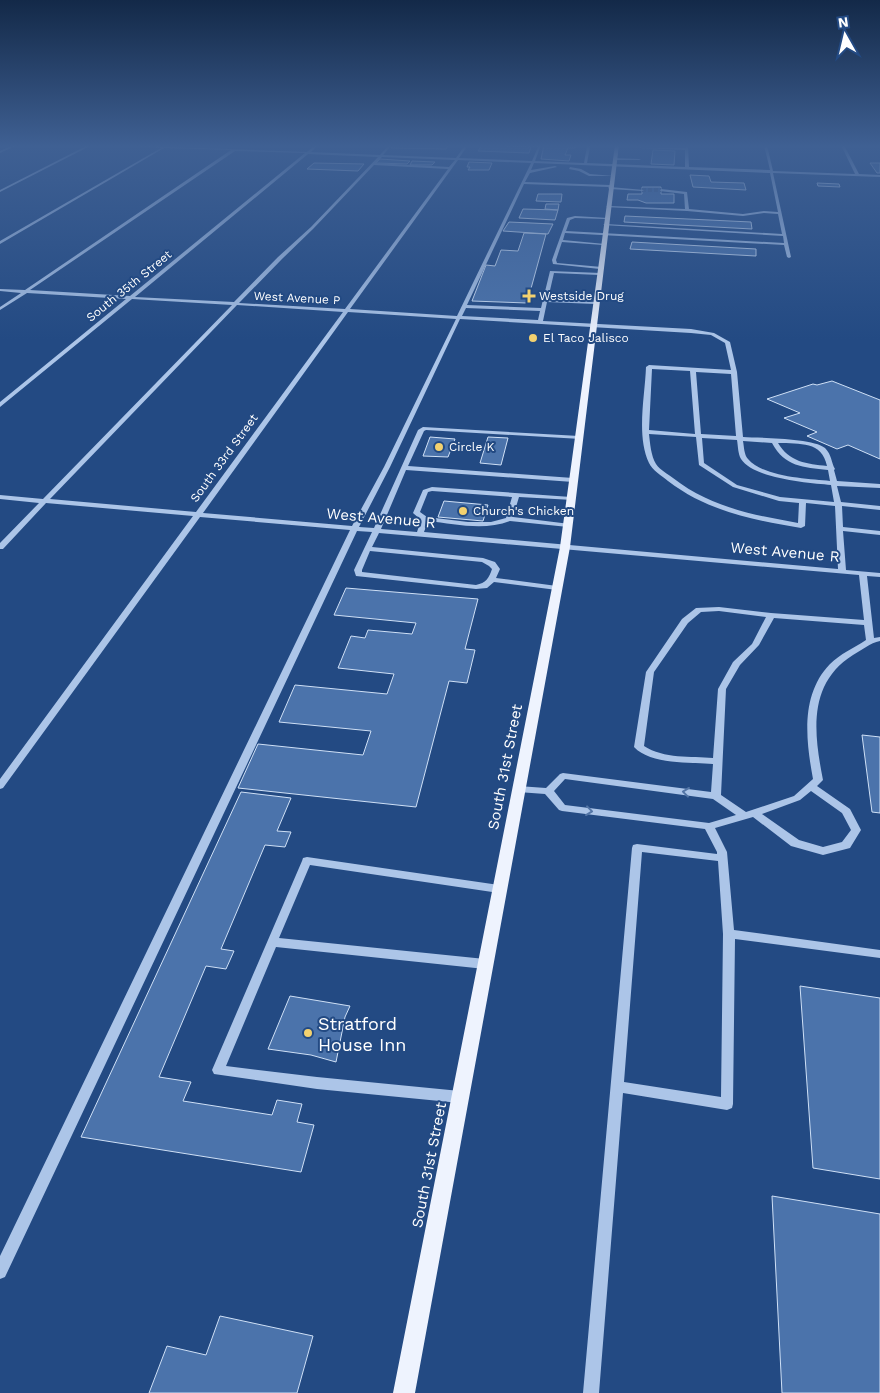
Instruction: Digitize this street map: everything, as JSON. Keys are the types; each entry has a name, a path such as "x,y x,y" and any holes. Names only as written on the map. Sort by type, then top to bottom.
{"main road":[{"name":"South 31st Street","path":"404,1393 565,547 608,210"}],"street":[{"path":"0,243 56,210"},
{"path":"0,309 145,210"},
{"name":"South 35th Street","path":"0,405 238,210"},
{"path":"0,547 235,304 329,210"},
{"name":"South 33rd Street","path":"0,786 419,210"},
{"path":"0,1272 354,529 387,467 510,210"},
{"path":"687,210 743,215 764,212 781,213"},
{"path":"780,210 790,257"},
{"path":"599,271 556,264 554,260 568,219 575,217 606,222 785,235"},
{"path":"563,232 787,244"},
{"path":"560,241 603,244"},
{"path":"540,322 552,272 599,271"},
{"name":"West Avenue P","path":"0,290 691,331 712,334 727,342 734,372"},
{"path":"545,300 595,303"},
{"path":"464,306 543,310"},
{"path":"803,501 801,526 737,514 704,501 673,483 653,465 646,441 649,368 734,372 744,458 757,469 787,478 880,486"},
{"path":"693,370 697,436 701,464 735,486 779,499 880,508"},
{"path":"368,549 483,560 492,564 496,569 492,580 484,586 476,587 359,574 358,570 421,430 425,428 578,438"},
{"path":"646,432 805,443 821,448 828,456 832,469 838,504 842,571"},
{"path":"774,441 779,452 788,460 832,469"},
{"path":"403,468 573,480"},
{"path":"568,525 509,519 502,523 491,524 425,519 416,513 425,491 432,489 571,498"},
{"path":"509,519 516,495"},
{"name":"West Avenue R","path":"0,497 196,516 880,575"},
{"path":"420,535 425,519"},
{"path":"840,529 880,532"},
{"path":"863,573 870,641"},
{"path":"492,580 557,588"},
{"path":"718,761 661,757 646,753 639,747 650,672 686,621 699,610 719,609 869,623"},
{"path":"716,796 722,689 736,664 755,645 771,615"},
{"path":"518,789 548,791 562,808 709,826 755,813 797,798 818,780 811,743 814,696 832,667 870,641 880,639"},
{"path":"548,791 563,776 716,796 745,816"},
{"path":"755,813 796,843 822,851 846,844 856,830 846,811 811,786"},
{"path":"616,1087 727,1104 730,934 722,852 709,826"},
{"path":"591,1393 637,848 722,858"},
{"path":"460,1097 317,1083 218,1070 307,860 499,889"},
{"path":"730,934 880,954"},
{"path":"272,942 485,964"}],"building":[{"path":"523,210 558,210 555,220 519,218"},
{"path":"625,216 751,222 752,229 624,222"},
{"path":"509,222 553,224 548,234 503,231"},
{"path":"524,233 546,234 527,303 472,301 486,265 495,266 501,250 518,251"},
{"path":"632,242 756,249 756,256 630,249"},
{"path":"832,381 880,400 880,459 848,445 837,449 807,436 817,432 784,418 800,413 767,399 813,384 817,385"},
{"name":"Circle K","path":"430,437 455,439 448,457 423,456"},
{"path":"488,437 508,438 501,465 480,463"},
{"name":"Church's Chicken","path":"444,501 488,505 483,521 438,517"},
{"path":"346,588 478,599 465,649 475,650 467,683 449,681 416,807 238,788 258,744 363,755 371,731 279,722 295,685 387,694 394,674 338,668 351,636 365,638 368,630 412,634 416,623 334,615"},
{"path":"862,735 880,737 880,813 872,812"},
{"path":"241,792 291,798 277,831 291,832 285,847 265,845 221,949 234,951 226,969 206,966 159,1077 191,1082 183,1101 272,1115 277,1100 302,1104 297,1122 314,1125 301,1172 81,1137"},
{"path":"800,986 880,998 880,1179 813,1168"},
{"name":"Stratford House Inn","path":"290,996 350,1006 345,1017 336,1062 311,1055 268,1049"},
{"path":"772,1196 880,1214 880,1393 782,1393"},
{"path":"220,1316 313,1336 297,1393 149,1393 167,1346 206,1355"}],"place":[{"name":"Westside Drug","path":"529,296"},
{"name":"El Taco Jalisco","path":"533,338"},
{"name":"Circle K","path":"439,447"},
{"name":"Church's Chicken","path":"463,511"},
{"name":"Stratford House Inn","path":"308,1033"}]}
